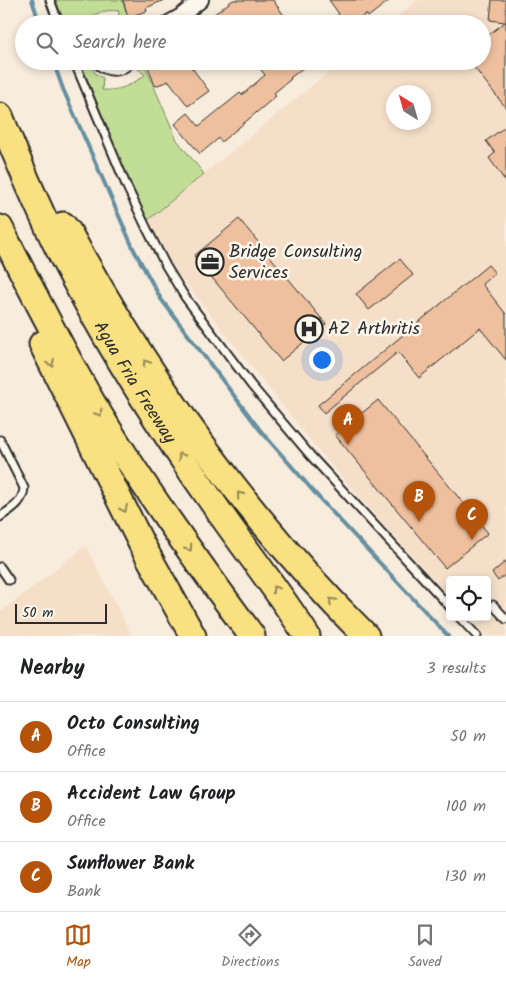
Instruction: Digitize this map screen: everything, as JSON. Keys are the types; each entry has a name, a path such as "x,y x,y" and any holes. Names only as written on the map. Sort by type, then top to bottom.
{"highway":[{"name":"Agua Fria Freeway","path":"0,116 31,189 74,280 131,377 213,504 307,634"},
{"path":"31,189 68,231 146,363 216,464 270,533 321,590 366,636"},
{"path":"0,228 66,356 94,404 165,515 252,636"},
{"path":"0,256 70,403 142,545 193,636"}],"street":[{"path":"182,15 201,0"}],"lane":[{"path":"50,0 56,15"},
{"path":"78,70 127,187 166,266 185,297 251,385 310,455 446,603"},
{"path":"0,440 24,488 24,496 21,501 0,517"},
{"path":"0,567 10,580"},
{"path":"493,605 506,619"},
{"path":"463,621 477,636"}],"shaded area":[{"path":"417,0 506,0 506,636 486,636 472,621 491,621 491,576 446,576 446,593 318,450 173,267 148,220 331,70 491,70 491,15 399,15"},
{"path":"86,546 132,636 0,636 0,612"}],"green space":[{"path":"56,0 122,0 128,15 119,15 119,11 104,11 95,15 62,15"},
{"path":"84,70 93,70 103,78 102,90 114,90 125,87 145,75 139,70 147,70 177,140 204,174 148,220 123,167"}],"building":[{"path":"123,0 164,0 146,8 147,11 127,15"},
{"path":"233,0 273,0 284,15 253,14 213,15"},
{"path":"329,0 390,0 371,15 338,15 339,14"},
{"path":"492,0 506,0 506,108 476,70 491,70 491,33 505,22 491,20"},
{"path":"149,70 194,70 209,91 188,106 169,81 155,86"},
{"path":"261,70 300,70 274,93 276,96 237,129 221,142 219,138 200,154 175,124 188,113 199,126 240,93 242,95 265,75"},
{"path":"506,126 506,182 489,158 495,153 486,141"},
{"path":"239,219 326,324 281,361 194,256"},
{"path":"400,259 413,275 369,310 356,294"},
{"path":"488,265 495,273 482,284 506,314 506,360 480,328 419,378 398,352 324,413 318,405"},
{"path":"378,400 488,533 445,568 335,435"},
{"path":"506,561 506,574 498,581 492,573"}],"waterway":[{"path":"32,0 37,15"},
{"path":"56,70 134,250 161,299 260,430 321,500 448,636"}],"place":[{"name":"Bridge Consulting Services","path":"210,262"},
{"name":"AZ Arthritis","path":"309,329"},
{"name":"Octo Consulting","path":"348,445"},
{"name":"Accident Law Group","path":"419,522"},
{"name":"Sunflower Bank","path":"472,540"}]}
